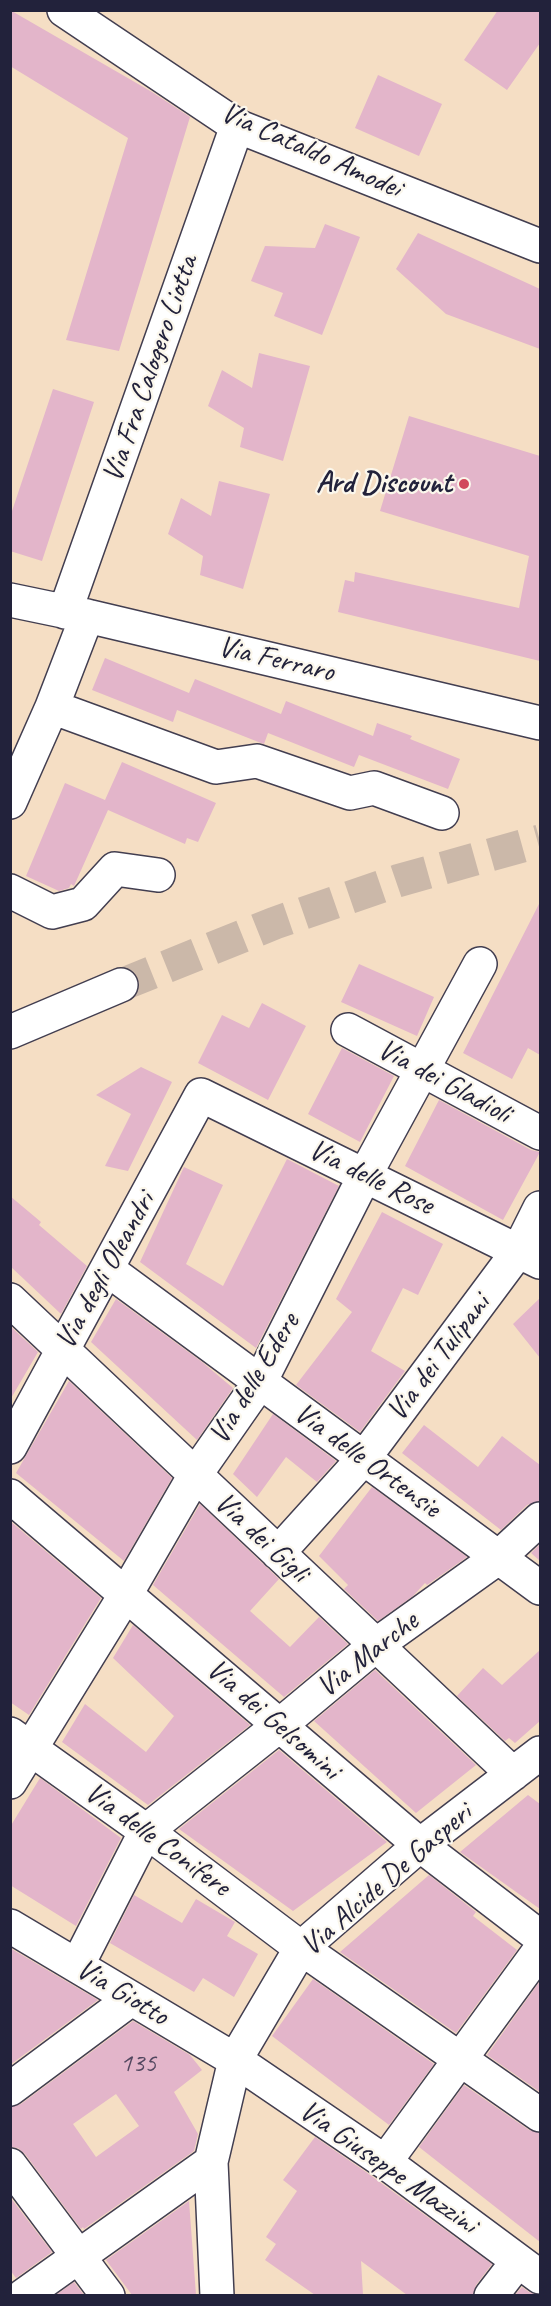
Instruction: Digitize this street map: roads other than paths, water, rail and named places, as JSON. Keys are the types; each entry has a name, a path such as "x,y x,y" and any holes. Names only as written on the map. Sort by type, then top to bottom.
{"street":[{"name":"Via Cataldo Amodei","path":"64,10 237,126 540,246"},
{"name":"Via Fra Calogero Liotta","path":"10,802 52,707 76,614 237,126"},
{"name":"Via Ferraro","path":"10,600 540,723"},
{"path":"52,707 216,767 257,760 350,793 374,788 442,813"},
{"path":"10,891 52,912 83,904 116,869 158,875"},
{"name":"Via delle Edere","path":"10,1782 21,1741 126,1594 195,1475 261,1382 365,1175 480,964"},
{"path":"10,1032 121,985"},
{"name":"Via dei Gladioli","path":"348,1030 540,1133"},
{"name":"Via delle Rose","path":"201,1095 530,1256"},
{"name":"Via degli Oleandri","path":"10,1447 201,1095"},
{"name":"Via dei Tulipani","path":"278,1553 364,1458 530,1256 540,1208"},
{"name":"Via delle Ortensie","path":"107,1269 540,1588"},
{"name":"Via dei Gigli","path":"10,1300 513,1774"},
{"name":"Via dei Gelsomini","path":"10,1496 420,1845 540,1938"},
{"name":"Via Marche","path":"77,1966 146,1831 280,1725 376,1645 499,1557 540,1519"},
{"name":"Via delle Conifere","path":"21,1741 302,1948 540,2115"},
{"name":"Via Alcide De Gasperi","path":"218,2295 212,2162 235,2060 302,1948 420,1845 540,1753"},
{"name":"Via Giotto","path":"10,1926 235,2060"},
{"path":"385,2163 540,1950"},
{"path":"10,2089 131,1999"},
{"name":"Via Giuseppe Mazzini","path":"235,2060 385,2163 529,2269"},
{"path":"23,2295 212,2162"},
{"path":"10,2165 108,2295"},
{"path":"490,2295 529,2269"}],"tunnel":[{"path":"121,985 275,923 397,881 540,841"}],"place":[{"name":"Ard Discount","path":"464,484"}]}
